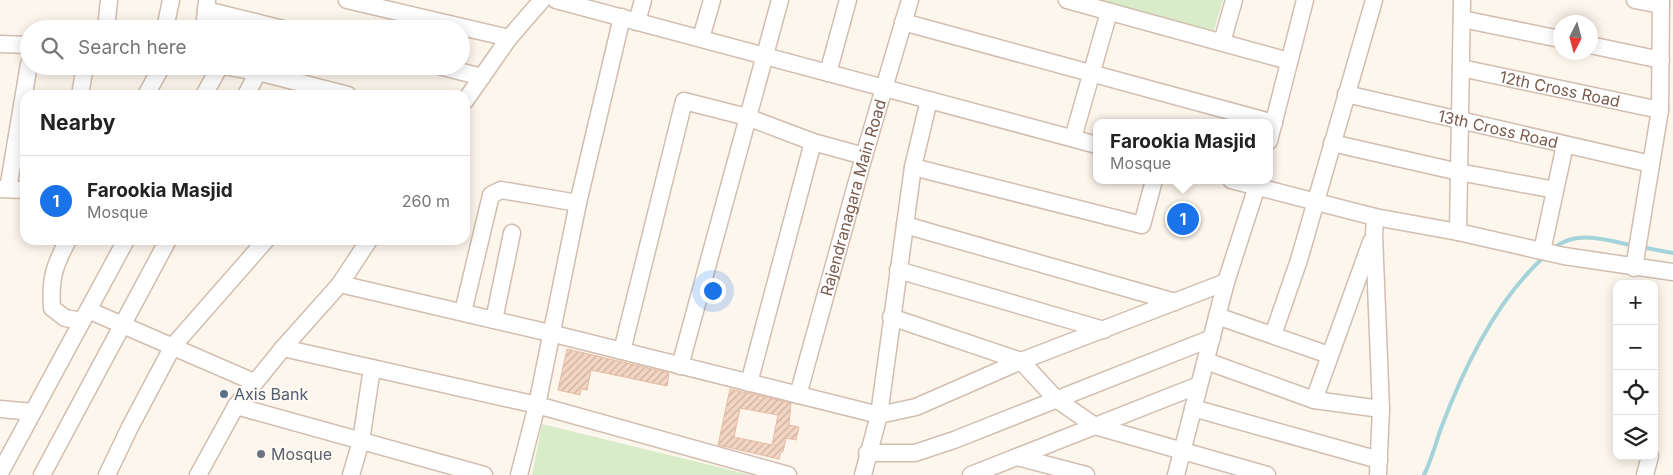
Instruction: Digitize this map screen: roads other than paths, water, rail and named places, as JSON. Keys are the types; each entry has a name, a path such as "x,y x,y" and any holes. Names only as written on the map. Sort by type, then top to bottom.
{"street":[{"path":"107,20 109,0"},
{"path":"167,20 171,0"},
{"path":"347,0 432,20"},
{"path":"470,94 509,38 542,0"},
{"path":"556,0 1093,144"},
{"path":"519,475 537,404 578,203 629,19 643,0"},
{"path":"701,38 712,0"},
{"path":"680,366 780,0"},
{"path":"828,74 848,0"},
{"name":"Rajendranagara Main Road","path":"798,395 864,156 910,0"},
{"path":"1066,0 1290,61"},
{"path":"1222,42 1234,0"},
{"path":"1273,127 1305,0"},
{"path":"1273,335 1299,260 1314,202 1374,0"},
{"path":"1458,232 1462,0"},
{"path":"1635,0 1661,3 1660,110 1635,263"},
{"path":"205,20 207,5 254,20"},
{"path":"1073,138 1109,12"},
{"path":"1462,19 1553,38"},
{"path":"903,22 1259,119"},
{"path":"470,29 509,38"},
{"path":"0,44 20,45"},
{"path":"1598,47 1661,60"},
{"name":"12th Cross Road","path":"1461,68 1660,110"},
{"path":"470,74 482,77"},
{"path":"24,90 27,75"},
{"path":"81,90 83,75"},
{"path":"149,90 157,75"},
{"path":"207,90 216,75"},
{"path":"249,90 256,75"},
{"path":"270,75 328,90"},
{"name":"13th Cross Road","path":"1346,94 1651,164"},
{"path":"863,475 878,415 913,167 929,100"},
{"path":"622,351 684,101 747,117 813,142 864,156"},
{"path":"20,109 4,189 20,190"},
{"path":"749,383 813,142"},
{"path":"1332,143 1459,172 1555,190"},
{"path":"1542,251 1565,145"},
{"path":"913,167 1142,226 1153,184"},
{"path":"1176,475 1226,282 1258,184 1314,202 1375,217 1458,232 1564,256 1635,263 1673,272"},
{"path":"463,312 491,195 501,190 578,203"},
{"path":"1193,408 1379,468 1381,409 1374,235 1375,217"},
{"path":"905,225 1175,302"},
{"path":"494,320 512,233"},
{"path":"1314,400 1374,235"},
{"path":"65,245 55,263 51,285 52,308 65,318 85,316 122,325 254,382"},
{"path":"2,466 123,245"},
{"path":"42,475 165,245"},
{"path":"107,475 173,346 262,245"},
{"path":"198,475 236,406 254,382 340,284 365,245"},
{"path":"898,270 1104,330"},
{"path":"340,284 550,333 878,415 916,407 1021,361 1226,282"},
{"path":"1217,316 1329,355"},
{"path":"891,317 1021,361 1056,400 1095,426 1267,475"},
{"path":"867,453 915,453 1212,338"},
{"path":"283,348 537,404 788,475"},
{"path":"1206,362 1314,400 1381,409"},
{"path":"351,475 361,441 372,368"},
{"path":"973,474 1200,385"},
{"path":"236,406 361,441 440,469 484,475"},
{"path":"0,408 33,412"},
{"path":"1017,457 1086,475"},
{"path":"1645,475 1649,460"}],"waterway":[{"path":"1553,249 1571,239 1581,238 1602,239 1634,246"},
{"path":"1641,247 1673,253"},
{"path":"1424,475 1449,408 1482,338 1511,294 1544,257"}],"place":[{"name":"Farookia Masjid","path":"1183,219"},
{"name":"Axis Bank","path":"224,394"},
{"name":"Mosque","path":"261,454"}]}
